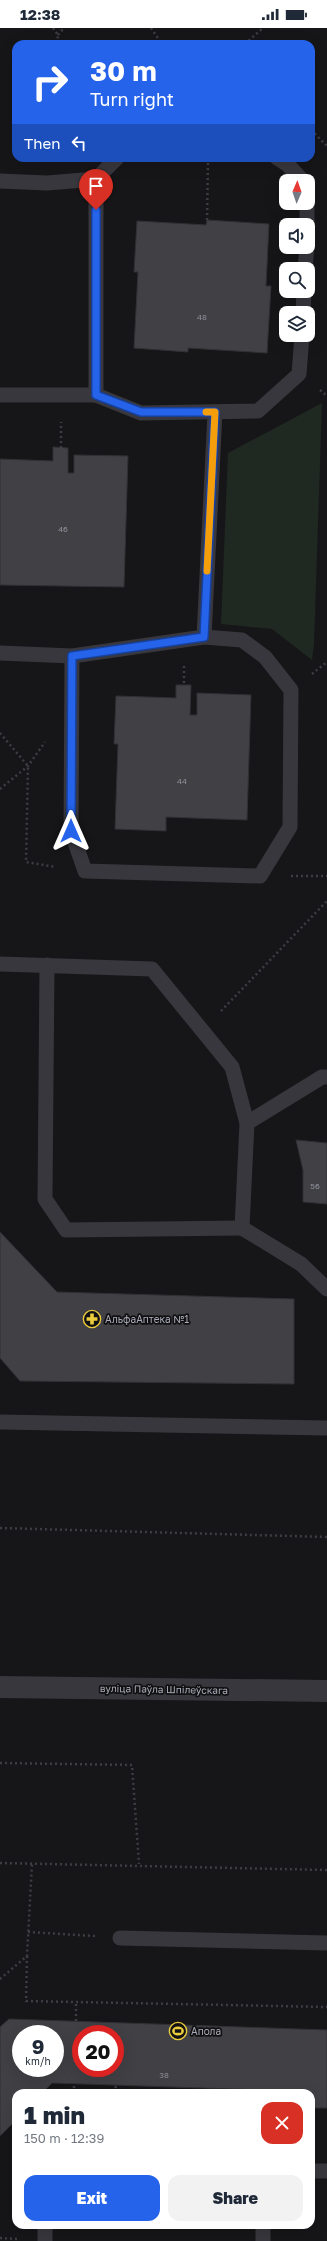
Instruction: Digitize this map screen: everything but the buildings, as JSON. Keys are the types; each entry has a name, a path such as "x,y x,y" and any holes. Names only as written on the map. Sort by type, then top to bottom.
{"street":[{"name":"вуліца Паўла Шпілеўскага","path":"0,1687 327,1691"}],"lane":[{"path":"0,181 47,183 96,179 113,162"},
{"path":"283,162 296,174"},
{"path":"96,179 96,395"},
{"path":"0,394 96,395 141,412 258,411 299,374 301,342"},
{"path":"204,637 215,412"},
{"path":"0,653 72,656 204,637 242,640 265,657 291,690 290,827 260,876 85,871 71,831 72,656"},
{"path":"0,964 152,969 232,1067 247,1123 242,1228"},
{"path":"46,965 45,1200 66,1230 242,1228 301,1264 327,1289"},
{"path":"247,1123 322,1077 327,1078"},
{"path":"0,1422 327,1428"},
{"path":"120,1938 327,1943"},
{"path":"315,2171 327,2171"},
{"path":"45,2229 45,2241"},
{"path":"263,2229 263,2241"}],"path":[{"path":"53,28 58,34"},
{"path":"57,40 58,34 64,28"},
{"path":"151,28 159,40"},
{"path":"250,40 263,28"},
{"path":"315,134 327,146"},
{"path":"207,220 208,162"},
{"path":"0,789 28,766 72,704"},
{"path":"0,733 28,766 26,862 85,871"},
{"path":"260,876 327,876"},
{"path":"202,1030 327,901"},
{"path":"0,1528 327,1537"},
{"path":"0,1762 132,1765 139,1864"},
{"path":"0,1863 139,1864 327,1870"},
{"path":"32,1864 26,2001 327,2007"},
{"path":"28,1932 120,1938"},
{"path":"0,1979 27,1956"},
{"path":"76,2002 76,2021"},
{"path":"74,2084 74,2089"},
{"path":"116,2085 116,2089"},
{"path":"0,2238 18,2239"}],"shaded area":[{"path":"322,403 314,645 312,660 272,629 221,624 228,453"}],"slow traffic":[{"path":"206,412 215,412 207,571"}],"place":[{"name":"АльфаАптека №1","path":"92,1319"},
{"name":"Апола","path":"178,2031"}],"route":[{"path":"71,831 72,656 204,637 215,412 141,412 96,395 96,210"}]}
